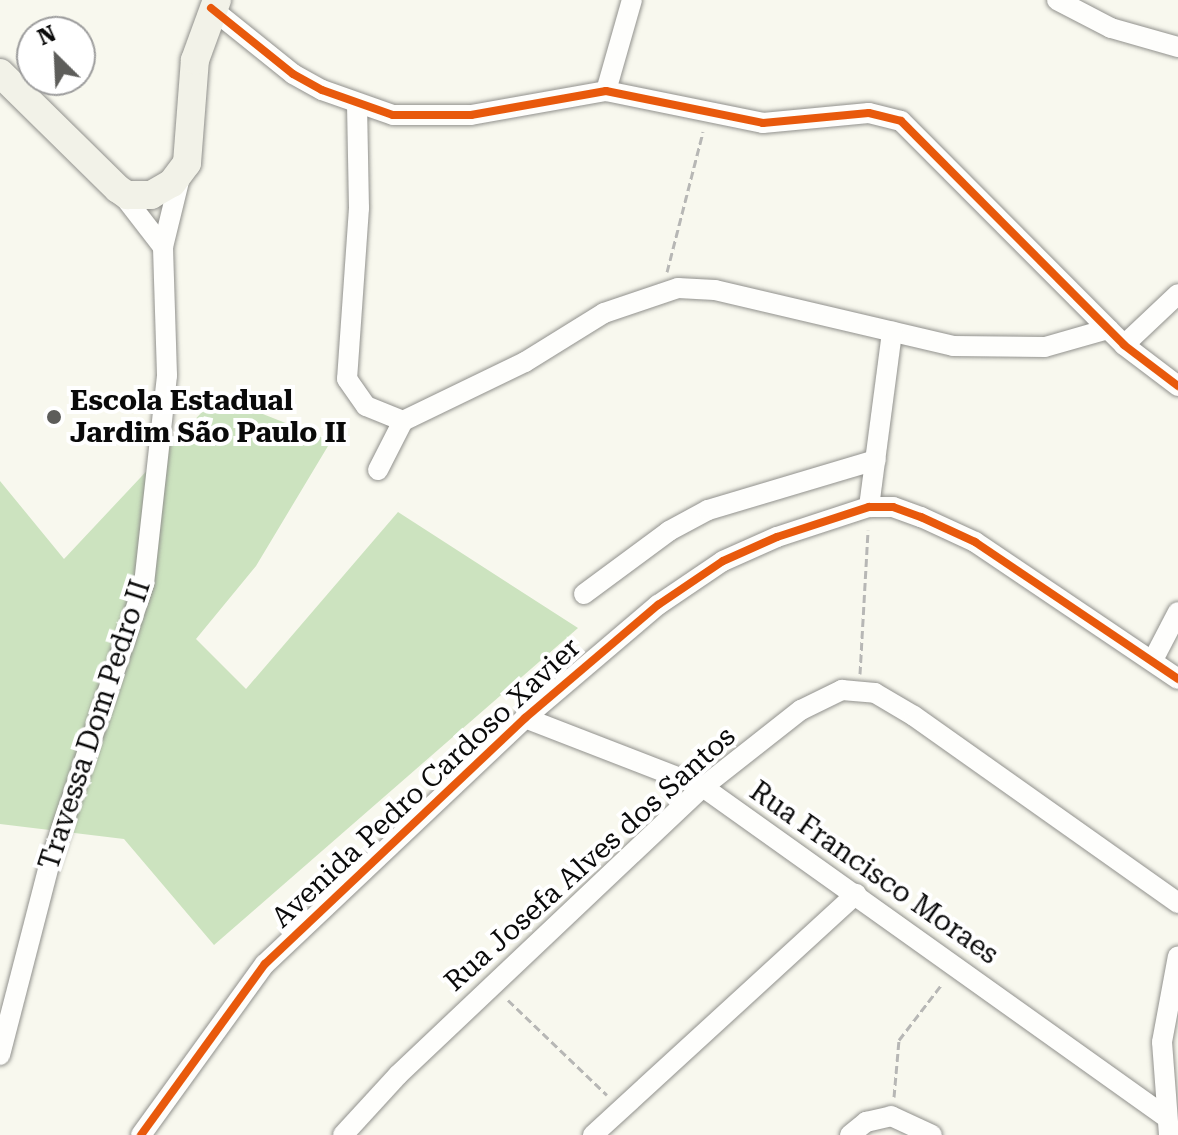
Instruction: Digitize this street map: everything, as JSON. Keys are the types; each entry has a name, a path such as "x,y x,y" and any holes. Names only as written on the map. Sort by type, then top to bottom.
{"street":[{"path":"606,91 632,0"},
{"path":"1057,0 1111,28 1178,47"},
{"path":"214,4 293,74 357,104 421,118 471,115 606,91 763,123 869,113 901,121 1124,345 1178,386"},
{"name":"Travessa Dom Pedro II","path":"0,1055 49,866 144,584 167,375 163,247 181,173 187,163 195,60 214,4"},
{"path":"0,73 118,189 163,247"},
{"path":"357,104 359,208 347,379 366,406 403,421"},
{"path":"118,189 127,195 151,195 181,173"},
{"path":"378,470 403,421 525,362 604,313 662,291 715,290 953,346 1005,350 1076,340 1108,329"},
{"path":"1124,345 1178,294"},
{"path":"869,507 892,332"},
{"path":"584,594 669,531 708,510 876,460"},
{"name":"Avenida Pedro Cardoso Xavier","path":"141,1135 265,964 588,659 723,561 869,507 893,507 975,542 1178,679"},
{"path":"1153,660 1178,612"},
{"path":"859,690 914,716 1178,903"},
{"name":"Rua Josefa Alves dos Santos","path":"343,1135 492,985 703,787 821,696 859,690"},
{"name":"Rua Francisco Moraes","path":"525,718 703,787 956,966 1168,1126"},
{"path":"593,1135 856,894"},
{"path":"1168,1126 1162,1042 1178,956"},
{"path":"850,1135 866,1122 891,1116 932,1135"}],"path":[{"path":"662,291 707,114"},
{"path":"859,690 869,507"},
{"path":"891,1116 899,1040 956,966"},
{"path":"492,985 621,1109"}],"green space":[{"path":"217,396 331,441 256,566 196,639 246,689 398,512 578,628 214,945 124,839 0,824 0,481 64,559"}],"cycle path":[{"path":"211,8 293,74 322,90 393,115 471,115 606,91 763,123 869,113 901,121 1124,345 1178,386"},
{"path":"141,1135 265,964 525,718 658,605 723,561 777,537 869,507 893,507 975,542 1178,679"}],"place":[{"name":"Escola Estadual Jardim São Paulo II","path":"54,417"}]}
